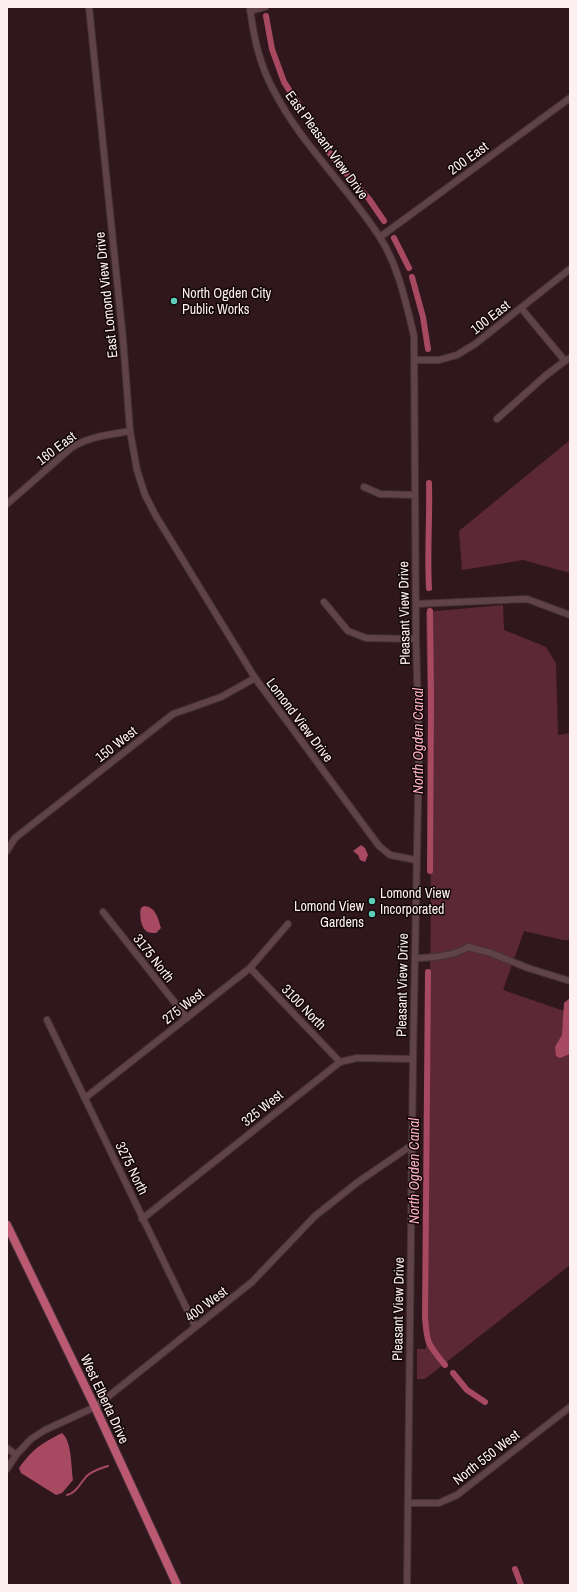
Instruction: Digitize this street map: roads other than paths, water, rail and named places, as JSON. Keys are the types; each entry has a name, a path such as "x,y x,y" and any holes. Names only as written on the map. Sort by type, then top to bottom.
{"main road":[{"name":"West Elberta Drive","path":"7,1225 95,1407 177,1585"}],"street":[{"name":"East Lomond View Drive","path":"89,7 123,339 130,431 136,470 145,495 156,516 188,568"},
{"path":"250,9 265,7"},
{"name":"East Pleasant View Drive","path":"250,9 256,43 266,75 281,104 301,134 380,236 395,270 402,291"},
{"name":"200 East","path":"380,236 570,98"},
{"name":"100 East","path":"414,360 439,360 457,355 475,344 570,269"},
{"name":"Pleasant View Drive","path":"402,291 414,336 416,639 419,749 413,1059 407,1585"},
{"path":"498,419 567,360 521,308"},
{"name":"160 East","path":"7,504 71,448 80,442 91,438 130,431"},
{"path":"364,487 380,494 415,495"},
{"name":"Lomond View Drive","path":"188,568 255,678 379,846 390,855 416,860"},
{"path":"416,604 526,599 570,615"},
{"path":"324,602 348,631 366,638 416,639"},
{"name":"150 West","path":"7,851 15,838 173,714 221,697 255,678"},
{"name":"3175 North","path":"103,912 187,1018"},
{"name":"275 West","path":"85,1098 250,968 288,924"},
{"path":"415,958 437,957 463,950 468,947 491,953 528,968 570,981"},
{"name":"3100 North","path":"250,968 340,1062"},
{"name":"3275 North","path":"47,1020 142,1219 196,1326"},
{"name":"325 West","path":"142,1219 340,1062 357,1058 413,1059"},
{"name":"400 West","path":"7,1469 16,1455 31,1439 45,1430 95,1407 252,1282 315,1216 358,1182 412,1145"},
{"name":"North 550 West","path":"409,1503 439,1503 457,1495 570,1407"},
{"path":"7,1448 16,1455"}],"waterway":[{"name":"North Ogden Canal","path":"266,16 272,49 284,82 299,105"},
{"name":"North Ogden Canal","path":"318,135 335,161 369,199 384,221"},
{"name":"North Ogden Canal","path":"394,238 409,268"},
{"name":"North Ogden Canal","path":"412,277 423,317 428,349"},
{"name":"North Ogden Canal","path":"429,483 429,588"},
{"name":"North Ogden Canal","path":"430,611 430,871"},
{"name":"North Ogden Canal","path":"428,972 425,1317 429,1344 445,1365"},
{"name":"North Ogden Canal","path":"453,1373 467,1390 485,1402"},
{"path":"67,1495 74,1492 90,1474 108,1466"},
{"name":"North Ogden Canal","path":"515,1569 521,1585"}],"place":[{"name":"North Ogden City Public Works","path":"174,301"},
{"name":"Lomond View Incorporated","path":"372,901"},
{"name":"Lomond View Gardens","path":"372,914"}]}
